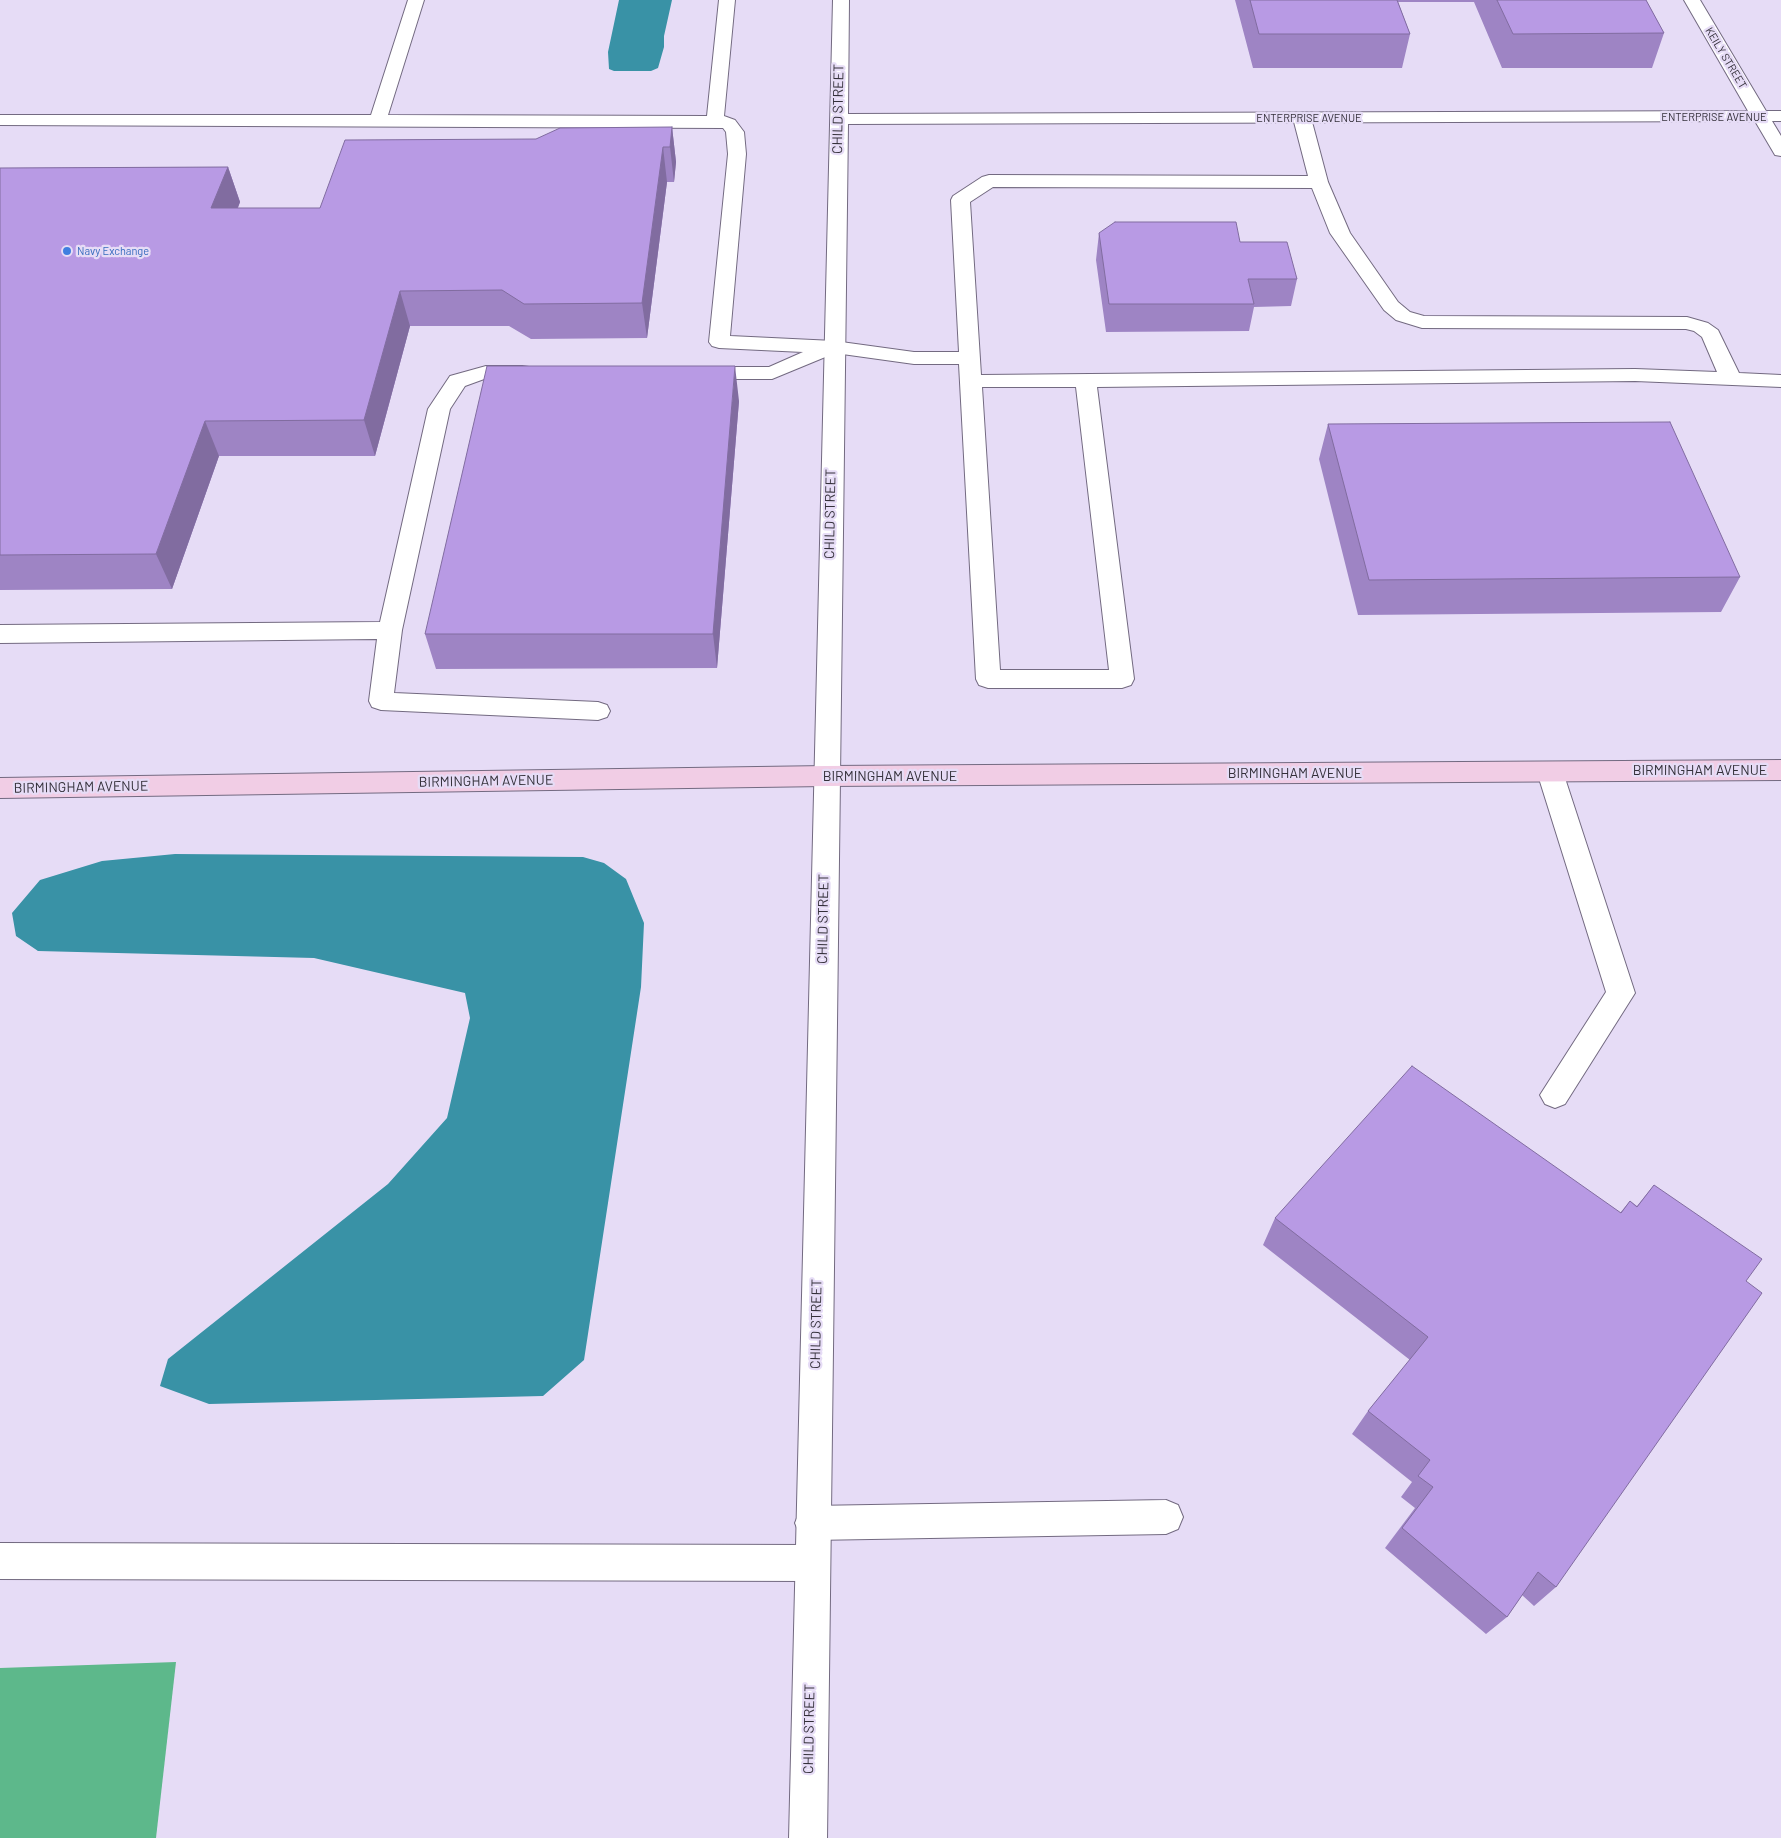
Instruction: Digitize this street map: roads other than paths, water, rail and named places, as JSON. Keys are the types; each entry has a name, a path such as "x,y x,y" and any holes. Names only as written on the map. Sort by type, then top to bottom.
{"main road":[{"name":"BIRMINGHAM AVENUE","path":"0,788 826,776 1781,770"}],"street":[{"path":"378,120 416,0"},
{"path":"715,120 727,0"},
{"name":"CHILD STREET","path":"808,1838 812,1523 841,0"},
{"name":"KEILY STREET","path":"1692,0 1781,151"},
{"name":"ENTERPRISE AVENUE","path":"838,119 1781,116"},
{"path":"1302,118 1319,182 1340,233 1391,306 1403,316 1422,322 1687,323 1701,326 1711,334 1731,379"},
{"path":"0,120 715,120 733,127 737,154 719,342 834,347 914,358 969,358"},
{"path":"1086,381 1122,679 988,679 960,200 989,181 1319,182"},
{"path":"673,372 772,373 834,347"},
{"path":"545,372 486,372 457,381 439,409 390,630 381,701 598,711"},
{"path":"970,381 1635,376 1781,381"},
{"path":"0,634 390,630"},
{"path":"1550,772 1621,993 1555,1095"},
{"path":"812,1523 1166,1517"},
{"path":"0,1561 812,1563"}],"water":[{"path":"619,0 672,0 664,36 664,47 658,68 651,71 614,71 609,69 608,52"},
{"path":"175,854 583,857 604,863 626,879 644,923 641,987 584,1360 543,1396 209,1404 160,1386 168,1359 388,1184 447,1118 470,1018 465,993 314,958 38,951 16,936 12,913 40,880 102,861"}],"place":[{"name":"Navy Exchange","path":"67,251"}]}
